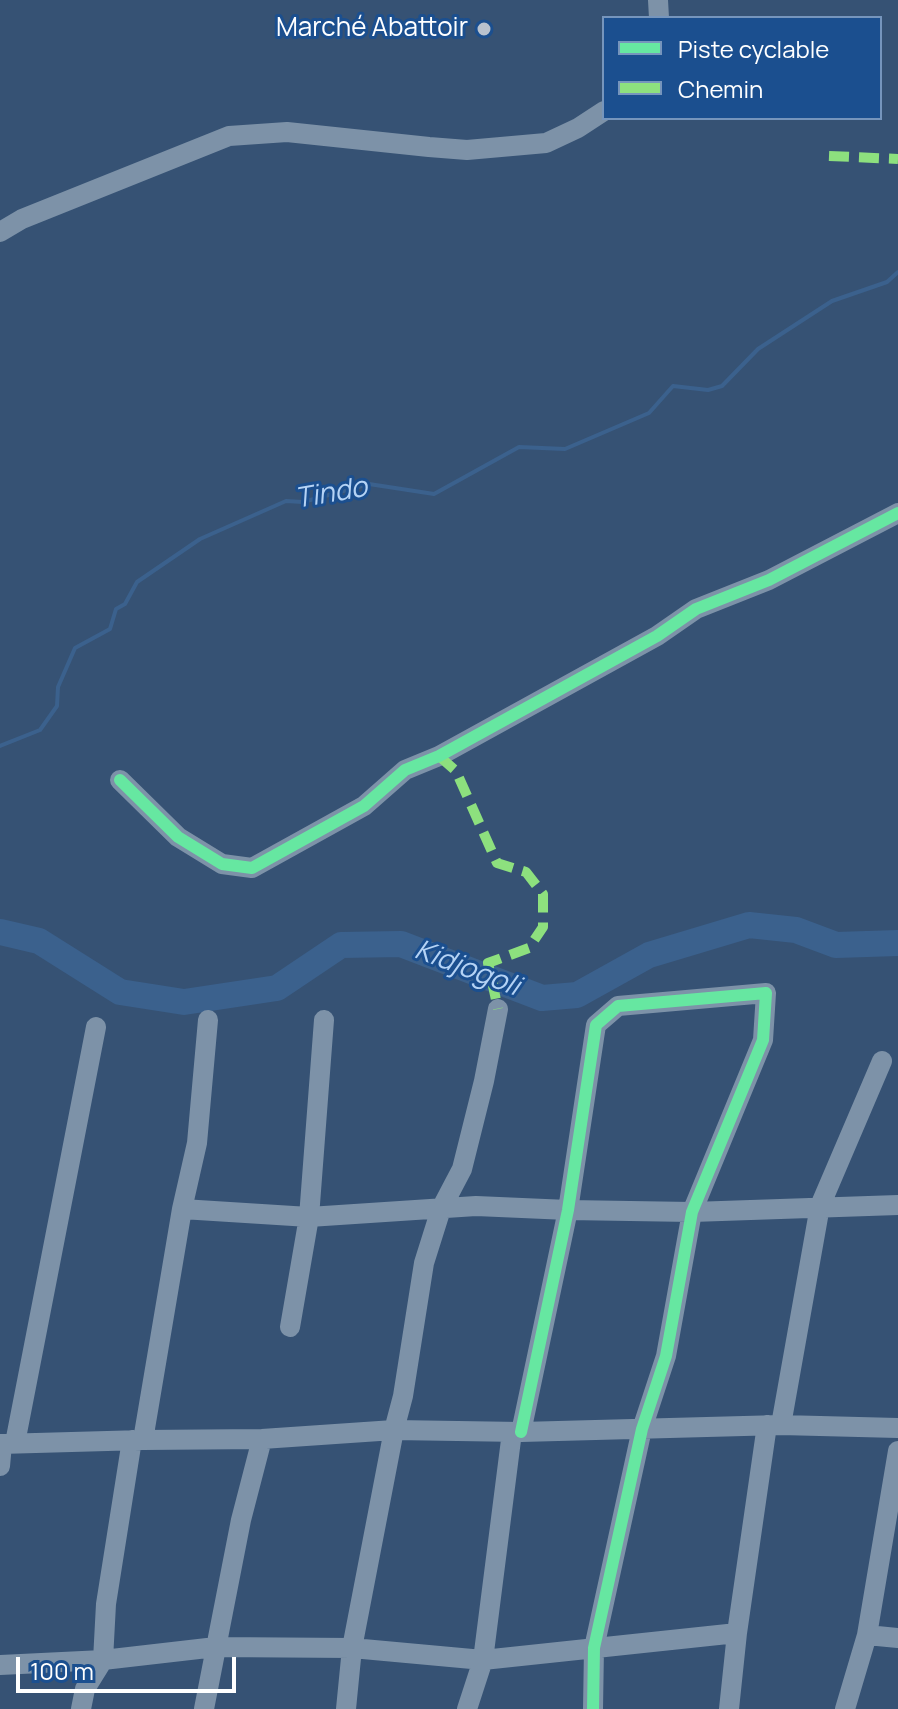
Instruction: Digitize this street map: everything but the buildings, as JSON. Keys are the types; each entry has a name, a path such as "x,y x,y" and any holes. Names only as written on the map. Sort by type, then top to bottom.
{"street":[{"path":"0,232 22,219 229,136 287,132 467,150 546,143 602,112"},
{"path":"120,780 178,837 222,864 252,868 364,806 405,770 439,756 657,636 696,609 769,580 898,513"},
{"path":"467,1709 483,1660 517,1432 568,1210 596,1025 618,1006 766,993 763,1040 692,1212 666,1356 642,1429 594,1648 593,1709"},
{"path":"346,1709 352,1648 403,1396 424,1263 441,1209 462,1169 498,1009"},
{"path":"81,1709 85,1689 103,1660 106,1604 197,1143 208,1020"},
{"path":"290,1327 309,1217 324,1020"},
{"path":"0,1466 96,1027"},
{"path":"729,1709 737,1633 774,1425 820,1206 882,1061"},
{"path":"182,1209 309,1217 476,1206 692,1212 898,1205"},
{"path":"5,1444 262,1439 394,1430 517,1432 774,1425 898,1428"},
{"path":"204,1709 241,1520 262,1439"},
{"path":"845,1709 867,1635 898,1451"},
{"path":"0,1665 103,1660 216,1647 352,1648 483,1660 737,1633"},
{"path":"867,1635 898,1638"}],"waterway":[{"name":"Tindo","path":"0,746 40,730 57,706 58,687 75,648 110,629 116,609 125,604 137,582 200,539 286,501 303,502 369,484 434,494 519,447 565,449 649,413 673,386 708,390 722,386 758,349 832,301 887,282 898,272"},
{"name":"Kidjogoli","path":"0,932 39,941 120,992 184,1002 277,988 341,945 401,944 542,998 577,995 649,955 749,925 796,930 836,945 898,943"}],"marked path":[{"path":"829,156 898,159"},
{"path":"439,756 456,771 497,863 526,872 543,894 543,927 529,948 488,963 498,1009"}],"cycle path":[{"path":"120,780 178,837 222,864 252,868 364,806 405,770 439,756 657,636 696,609 769,580 898,513"},
{"path":"521,1432 568,1210 596,1025 618,1006 766,993 763,1040 692,1212 666,1356 642,1429 594,1648 593,1709"}],"place":[{"name":"Marché Abattoir","path":"484,29"}]}
